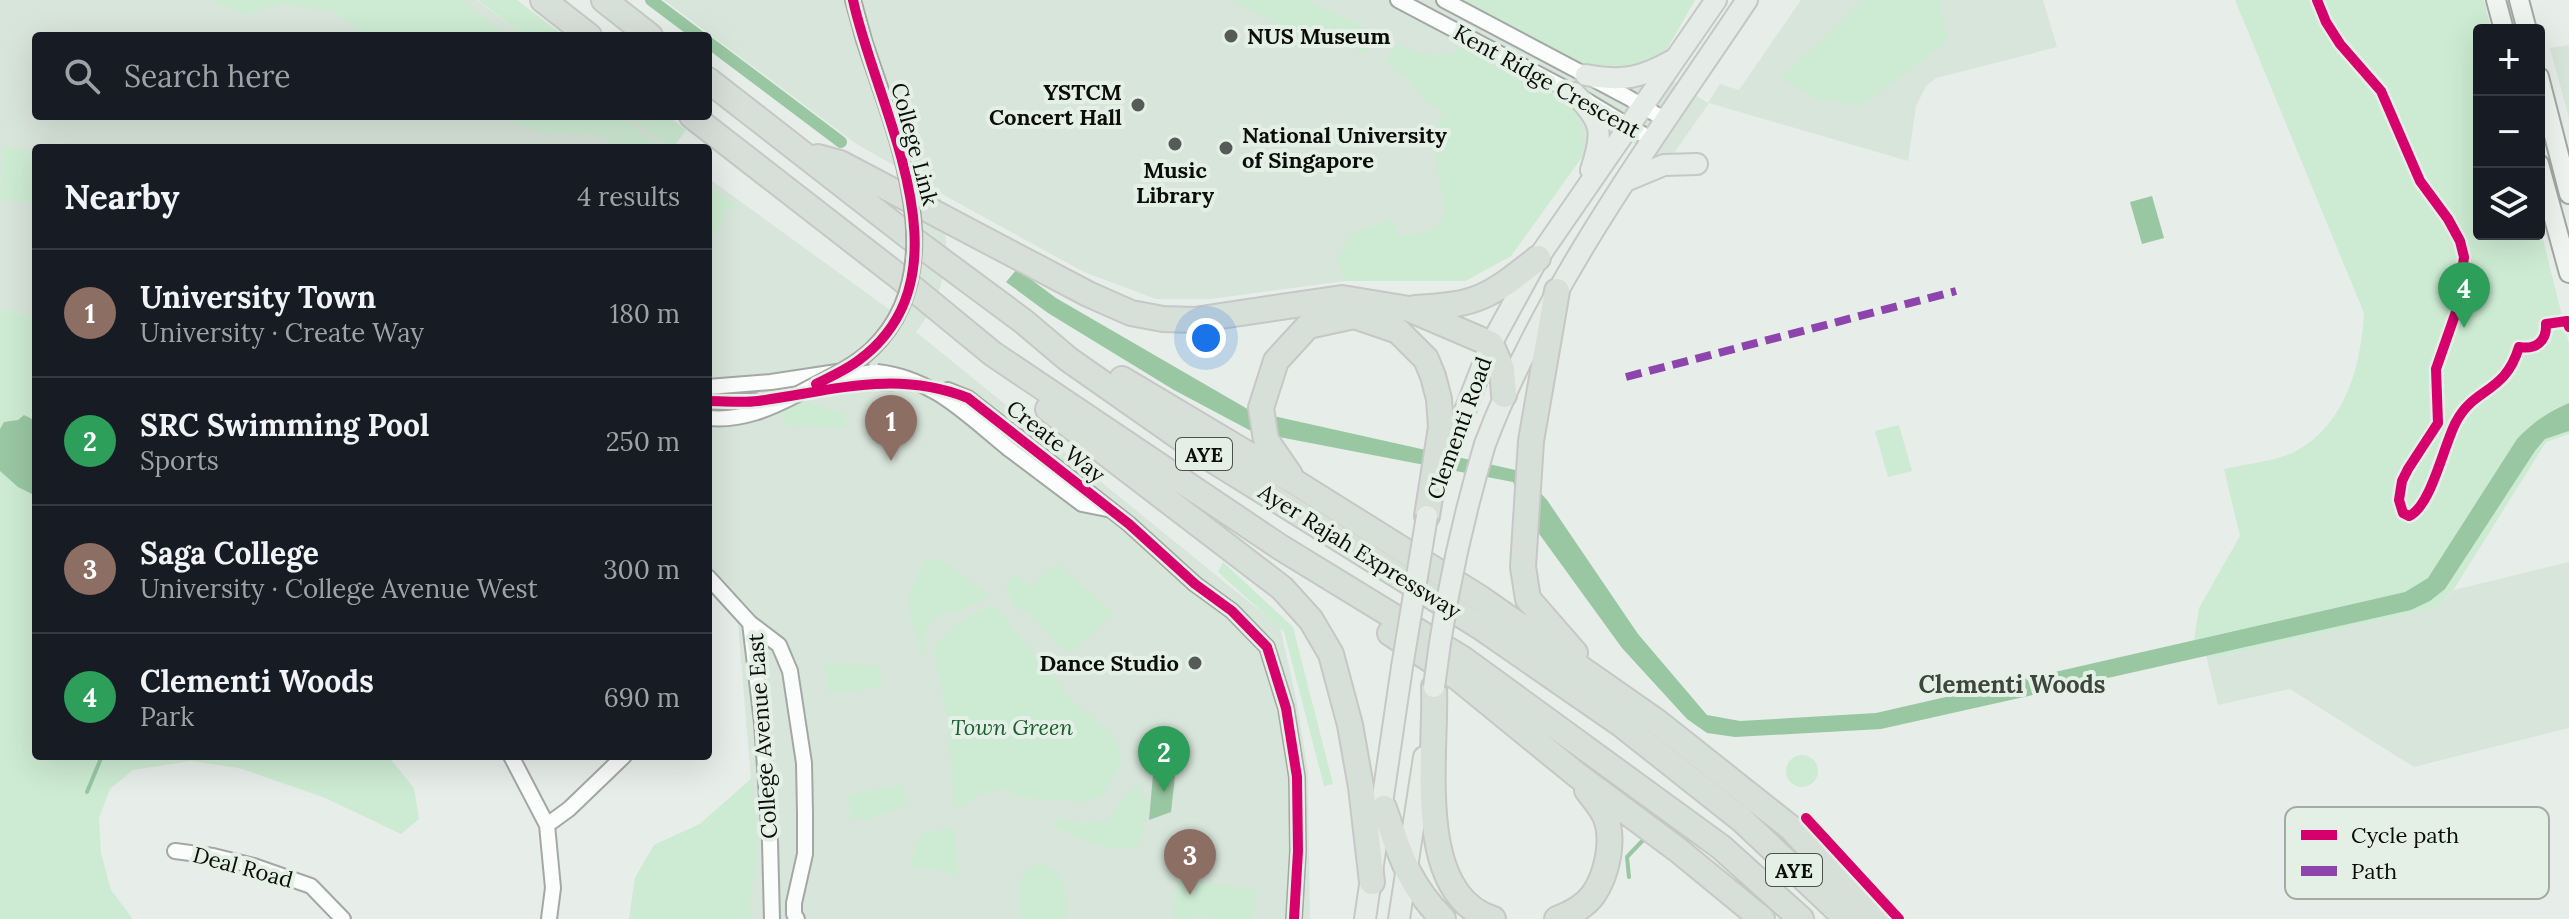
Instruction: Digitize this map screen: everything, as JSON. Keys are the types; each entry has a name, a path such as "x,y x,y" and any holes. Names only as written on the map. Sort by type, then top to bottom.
{"highway":[{"path":"543,0 584,32"},
{"path":"604,0 645,32"},
{"name":"Ayer Rajah Expressway","path":"712,83 1023,321 1068,359 1205,455 1479,626 1622,725 1742,820 1847,919"},
{"name":"Ayer Rajah Expressway","path":"697,120 993,354 1280,547 1463,659 1721,847 1801,919"},
{"path":"807,157 827,158 840,163 1077,289 1131,313 1163,319 1194,320 1342,298 1409,309 1455,306 1480,299 1503,286 1538,258"},
{"path":"1557,291 1531,441 1523,567 1528,599 1598,680"},
{"path":"1409,309 1491,344 1502,369 1503,396"},
{"path":"1293,481 1266,440 1261,408 1276,361 1308,326 1354,316 1398,331 1426,359 1433,376 1441,427 1427,516"},
{"path":"1023,321 1293,481 1480,598 1694,749 1723,758 1784,809 1791,828 1876,919"},
{"path":"993,354 1025,392 1282,588 1311,620 1331,654 1350,725 1372,882"},
{"path":"1280,547 1318,584 1458,678 1762,919"},
{"path":"1434,687 1434,795 1439,852 1447,877 1463,901 1493,919"},
{"path":"1557,919 1593,896 1604,871 1610,844 1606,817 1577,775"},
{"path":"1384,808 1408,875 1424,900 1443,919"}],"main road":[{"name":"Clementi Road","path":"1365,919 1427,516 1450,446 1491,344 1538,258 1716,0"},
{"name":"Clementi Road","path":"1399,919 1408,875 1442,622 1464,512 1503,396 1557,291 1747,0"},
{"path":"2496,0 2502,24"},
{"path":"2519,0 2525,24"},
{"path":"1586,75 1617,79 1640,77 1677,58"},
{"path":"1574,93 1592,112 1599,132 1584,193"},
{"path":"2544,96 2569,194"},
{"path":"1628,180 1664,165 1697,164"},
{"path":"2540,168 2569,273"}],"street":[{"name":"College Link","path":"712,418 748,416 773,407 858,361 883,337 899,313 910,285 915,221 904,168 857,22 853,0"},
{"name":"Kent Ridge Crescent","path":"1398,0 1574,93 1654,141"},
{"path":"1422,12 1432,5 1433,0"},
{"name":"Kent Ridge Crescent","path":"1446,2 1667,121"},
{"path":"1439,21 1446,2"},
{"name":"College Link","path":"712,391 841,371"},
{"name":"Create Way","path":"798,394 842,377 874,372 899,374 918,381 940,394 1082,504 1111,510"},
{"name":"Create Way","path":"948,390 968,398 1111,510"},
{"path":"712,392 755,401"},
{"path":"1111,510 1195,584 1232,611 1267,647 1283,697 1297,777 1298,851 1294,919"},
{"path":"712,581 750,623"},
{"name":"College Avenue East","path":"750,623 762,723 772,919"},
{"name":"College Avenue East","path":"750,623 779,645 790,671 804,763 805,854 794,903 797,919"},
{"path":"513,760 547,825 553,888 549,919"},
{"path":"547,825 569,809 620,760"},
{"name":"Deal Road","path":"175,851 254,866 311,886 343,919"}],"shaded area":[{"path":"0,0 477,0 519,32 32,32 32,120 633,120 664,144 32,144 32,315 0,309"},
{"path":"664,0 1695,0 1655,70 1708,103 1720,84 1739,90 1801,0 2043,0 2057,47 1936,78 1926,86 1916,106 1908,161 1709,103 1667,163 1604,125 1511,256 1465,281 1345,281 1210,299 1156,299 1084,272 940,193 946,242 941,285 928,315 916,332 1280,627 1308,772 1310,919 629,919 635,878 654,845 700,824 751,779 738,624 712,595 712,181 890,310 900,293 905,256 906,215 897,167 855,143 712,36 712,32 707,32"},
{"path":"2569,45 2569,118 2550,48"},
{"path":"2152,196 2164,238 2142,244 2130,202"},
{"path":"1017,269 1056,298 1251,411 1520,471 1547,500 1638,634 1707,715 1740,721 1876,713 2405,592 2428,578 2523,433 2541,418 2569,403 2569,431 2545,439 2445,589 2411,610 1881,729 1735,737 1707,733 1687,719 1622,648 1532,524 1513,482 1253,432 1174,390 1048,313 1006,282"},
{"path":"24,415 32,419 32,494 18,487 0,471 0,429 4,422 18,420"},
{"path":"2569,562 2569,728 2414,767 2290,689 2218,705 2207,659 2437,607 2454,590"},
{"path":"1156,755 1167,758 1176,767 1171,812 1149,820 1153,775 1148,764 1149,758"}],"green space":[{"path":"212,0 460,0 502,32 359,32 336,12 282,4 244,15"},
{"path":"478,0 517,0 559,32 519,32"},
{"path":"1232,0 1307,0 1374,32 1372,42 1366,53 1335,42 1316,43"},
{"path":"1444,0 1695,0 1663,54 1645,64 1598,77"},
{"path":"1864,0 1939,0 1948,41 1861,106 1816,98 1781,78"},
{"path":"2235,0 2484,0 2490,24 2473,24 2473,240 2543,240 2569,344 2569,403 2554,409 2428,578 2405,592 2194,640 2199,608 2240,536 2224,469 2289,454 2313,439 2327,425 2348,391 2359,353 2364,313"},
{"path":"1471,38 1585,105 1579,117 1585,153 1511,256 1465,281 1345,281 1337,261 1350,235 1393,219 1397,236 1418,233 1436,227 1446,217 1432,137 1444,111 1425,101 1409,80 1385,63 1398,44 1436,55 1453,51"},
{"path":"515,120 625,120 657,144 611,144 600,134 548,133 516,125"},
{"path":"633,120 673,120 686,130 676,144 664,144"},
{"path":"2,146 32,152 32,203 0,199"},
{"path":"712,187 739,208 726,209 723,223 712,237"},
{"path":"0,309 32,315 32,760 391,760 414,788 419,819 401,834 323,797 239,768 191,761 133,770 110,789 99,818 101,853 111,890 133,919 0,919"},
{"path":"807,402 846,414 846,428 783,425 782,411"},
{"path":"1899,425 1912,471 1888,477 1875,431"},
{"path":"2569,431 2569,434 2546,442 2454,589 2437,607 2207,659 2206,656 2411,610 2430,601 2445,588 2535,451 2545,439"},
{"path":"936,558 949,564 989,597 931,620 925,635 924,657 912,622 910,594 923,561"},
{"path":"1223,562 1293,627 1333,784 1324,786 1284,632 1218,572"},
{"path":"1056,564 1114,613 1072,652 1063,651 1029,613 1020,611 1011,602 1009,590 1004,586 1015,575 1031,586"},
{"name":"Town Green","path":"994,605 1071,700 1118,743 1121,759 1102,796 1084,802 1032,799 999,790 977,795 961,809 954,806 948,723 934,651 944,636 959,623"},
{"path":"825,663 881,666 881,688 828,693"},
{"path":"1802,755 1814,759 1818,771 1814,783 1802,787 1790,783 1786,771 1790,759"},
{"path":"751,779 758,843 750,910 754,919 629,919 635,878 654,845 700,824"},
{"path":"903,785 907,805 865,820 858,818 851,821 848,795"},
{"path":"1138,786 1150,804 1137,846 1105,847 1053,827 1056,818 1078,823 1106,821"},
{"path":"954,828 958,876 936,869 908,867 923,833"},
{"path":"1041,864 1056,871 1064,885 1066,919 1021,919 1021,879"},
{"path":"1178,879 1257,890 1253,919 1194,916 1193,919 1172,919"}],"waterway":[{"path":"651,0 694,32"},
{"path":"712,45 841,142"},
{"path":"87,792 100,760"},
{"path":"1629,877 1627,857 1646,837"}],"tunnel":[{"path":"755,401 834,386 913,384"}],"marked path":[{"path":"1626,377 1956,291"}],"cycle path":[{"path":"816,384 859,360 893,324 911,282 915,236 908,188 896,138 853,0"},
{"path":"2317,0 2340,44 2381,91 2420,181 2448,219 2460,241 2464,257 2457,309 2436,369 2438,423 2402,481 2399,500 2403,513 2409,516 2424,501 2456,422 2471,402 2506,374 2519,347 2539,343 2545,335 2546,324 2567,321 2569,327"},
{"path":"712,401 758,401 838,388 889,384 941,389 968,398 1129,524 1195,584 1232,611 1267,647 1286,708 1297,777 1298,851 1294,919"},
{"path":"1806,818 1899,919"}],"place":[{"name":"NUS Museum","path":"1231,36"},
{"name":"YSTCM Concert Hall","path":"1138,105"},
{"name":"Music Library","path":"1175,144"},
{"name":"National University of Singapore","path":"1226,148"},
{"name":"Clementi Woods","path":"2464,328"},
{"name":"University Town","path":"891,461"},
{"name":"Dance Studio","path":"1195,663"},
{"name":"SRC Swimming Pool","path":"1164,792"},
{"name":"Saga College","path":"1190,895"}],"district":[{"name":"Clementi Woods","path":"2012,684"}]}
